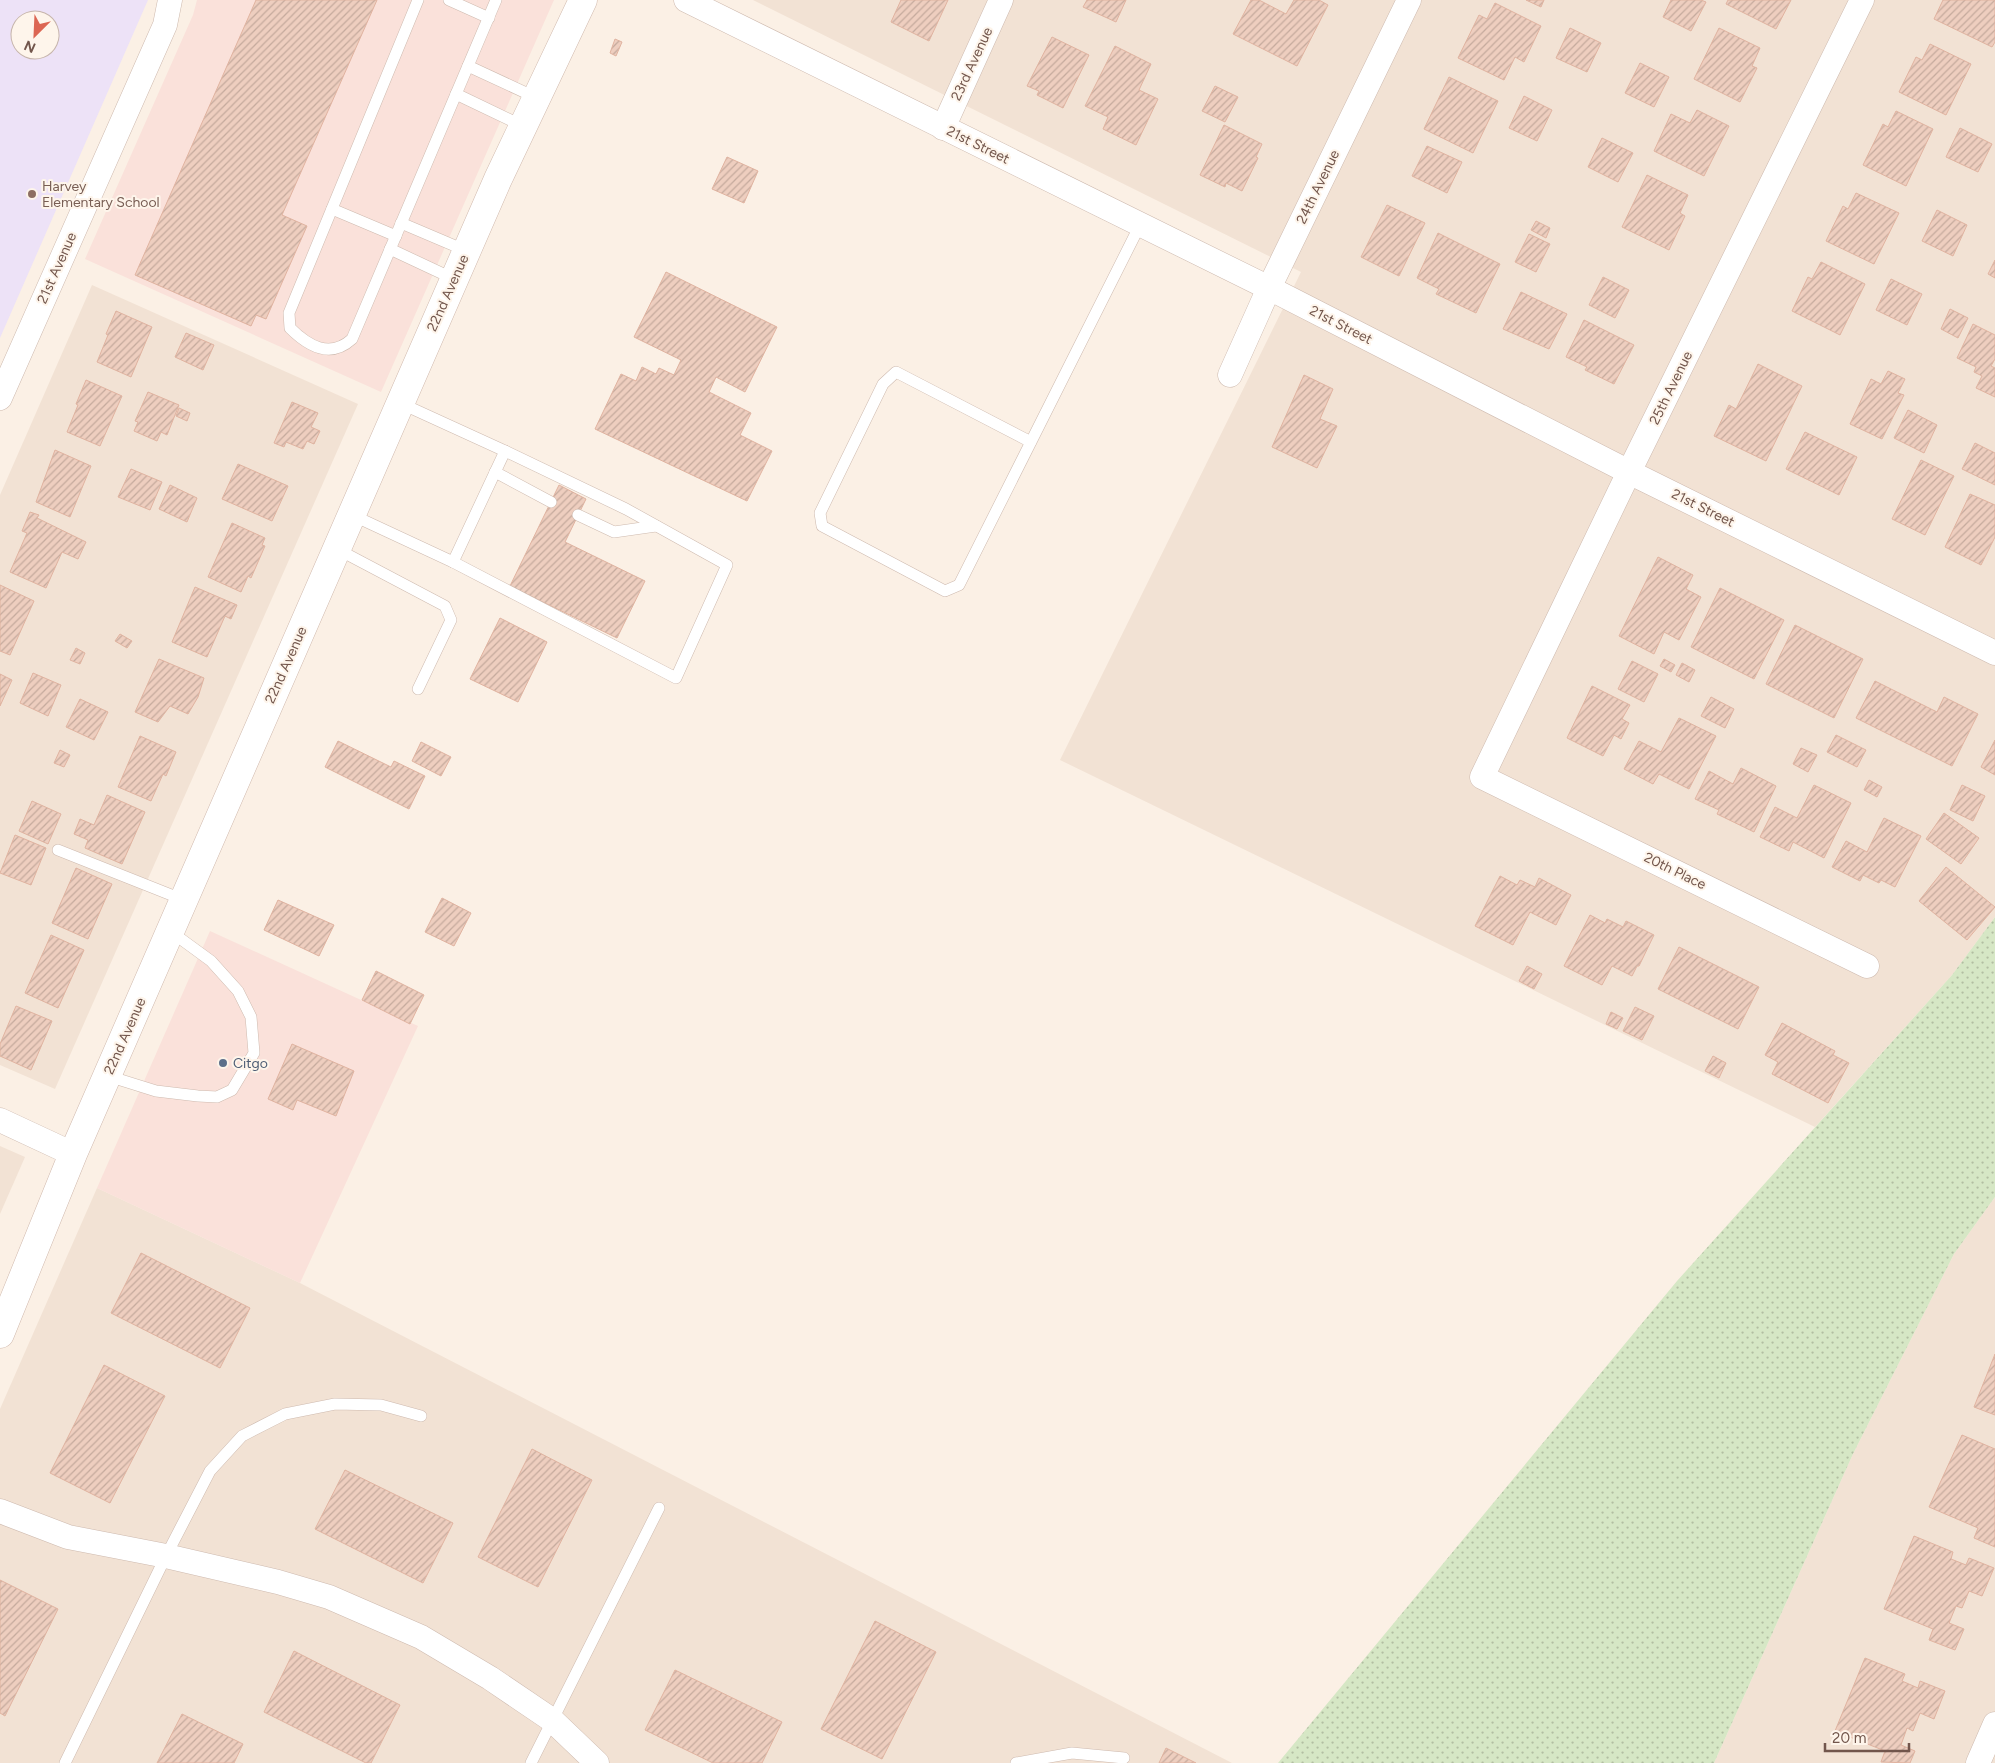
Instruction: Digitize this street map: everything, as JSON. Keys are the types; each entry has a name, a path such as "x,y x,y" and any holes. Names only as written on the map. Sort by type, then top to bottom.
{"street":[{"name":"21st Avenue","path":"0,398 165,25 170,0"},
{"name":"22nd Avenue","path":"0,1334 73,1154 400,403 523,126 583,0"},
{"name":"21st Street","path":"686,0 1269,288 1629,472 1995,653"},
{"name":"23rd Avenue","path":"943,128 1001,0"},
{"name":"24th Avenue","path":"1230,375 1269,288 1409,0"},
{"name":"25th Avenue","path":"1482,777 1629,472 1862,0"},
{"name":"20th Place","path":"1482,777 1867,966"},
{"path":"0,1120 73,1154"},
{"path":"0,1511 68,1537 166,1556 278,1582 329,1597 421,1637 490,1678 552,1720 597,1763"}],"lane":[{"path":"418,0 289,313 290,328 303,341 327,350 344,347 352,339 496,0"},
{"path":"449,0 488,18"},
{"path":"468,66 536,98"},
{"path":"456,94 523,126"},
{"path":"332,209 396,236"},
{"path":"401,223 467,251"},
{"path":"1030,442 896,372 883,384 824,504 820,513 822,526 945,591 959,585 1140,225"},
{"path":"390,249 454,280"},
{"path":"352,515 454,562 676,678 727,566 656,526 505,451 400,403"},
{"path":"454,562 505,451"},
{"path":"494,472 551,502"},
{"path":"578,515 614,532 656,526"},
{"path":"337,550 445,606 451,620 418,689"},
{"path":"58,850 184,900"},
{"path":"108,1076 156,1091 217,1097 232,1090 254,1053 252,1017 238,991 211,961 170,931"},
{"path":"66,1763 166,1556 210,1471 242,1436 285,1414 335,1404 381,1405 421,1416"},
{"path":"531,1763 659,1508"},
{"path":"1016,1763 1072,1753 1124,1758"}],"shaded area":[{"name":"Harvey Elementary School","path":"0,0 148,0 0,338"},
{"path":"197,0 554,0 381,392 85,259 193,15"},
{"path":"753,0 1995,0 1995,917 1952,975 1815,1127 1060,760 1301,272"},
{"path":"92,285 358,404 55,1089 0,1065 0,495"},
{"path":"210,931 418,1026 300,1283 97,1188"},
{"path":"0,1146 25,1157 0,1214"},
{"path":"97,1188 300,1283 1232,1763 0,1763 0,1409"},
{"path":"1995,1197 1995,1763 1714,1763 1853,1454 1954,1254"}],"green space":[{"path":"1995,917 1995,1197 1954,1254 1853,1454 1714,1763 1278,1763 1677,1281 1952,975"}],"building":[{"path":"256,0 377,0 282,215 307,226 266,319 256,315 251,326 135,275"},
{"path":"901,0 948,0 929,41 891,22"},
{"path":"1087,0 1126,0 1116,22 1083,7"},
{"path":"1251,0 1259,0 1286,14 1294,0 1319,0 1328,5 1297,66 1233,34"},
{"path":"1526,0 1544,0 1541,7"},
{"path":"1671,0 1701,0 1706,2 1691,31 1663,17"},
{"path":"1728,0 1791,0 1776,29 1726,4"},
{"path":"1943,0 1995,0 1995,42 1992,47 1934,19"},
{"path":"1495,3 1541,26 1524,62 1515,57 1504,80 1458,58 1479,15 1487,19"},
{"path":"1570,28 1601,43 1587,72 1556,58"},
{"path":"1719,28 1760,48 1752,66 1757,68 1740,102 1694,79"},
{"path":"1052,37 1089,55 1063,108 1037,95 1039,91 1027,86"},
{"path":"615,39 622,42 616,56 610,53"},
{"path":"1930,44 1971,64 1946,115 1899,92 1916,57 1922,60"},
{"path":"1115,46 1151,64 1139,90 1158,99 1136,145 1103,129 1108,117 1085,106"},
{"path":"1640,63 1669,77 1654,107 1625,93"},
{"path":"1449,77 1498,101 1473,153 1424,129"},
{"path":"1215,86 1238,97 1225,122 1202,111"},
{"path":"1524,96 1552,110 1537,141 1509,128"},
{"path":"1697,110 1729,126 1704,176 1654,151 1671,114 1690,123"},
{"path":"1896,111 1933,129 1906,186 1863,165 1883,124 1888,127"},
{"path":"1224,125 1262,144 1256,157 1258,158 1242,191 1226,183 1225,187 1200,175"},
{"path":"1960,128 1992,144 1978,172 1946,157"},
{"path":"1602,138 1633,153 1618,182 1588,167"},
{"path":"1427,146 1462,162 1447,193 1412,176"},
{"path":"727,157 758,171 744,203 712,189"},
{"path":"1647,175 1688,195 1680,213 1685,216 1669,250 1622,227"},
{"path":"1856,193 1899,213 1874,264 1826,241 1843,206 1848,209"},
{"path":"1387,205 1425,223 1399,276 1361,257"},
{"path":"1937,210 1967,225 1953,256 1922,241"},
{"path":"1536,221 1550,228 1546,238 1531,230"},
{"path":"1438,233 1500,264 1476,313 1436,294 1439,289 1417,278"},
{"path":"1529,234 1550,244 1536,272 1515,262"},
{"path":"1995,260 1995,278 1988,274"},
{"path":"1821,262 1865,284 1840,335 1792,311 1808,277 1812,279"},
{"path":"666,272 777,327 745,392 716,377 709,392 751,413 740,435 772,451 747,501 595,429 621,374 636,381 642,367 656,374 659,368 674,375 681,360 634,337"},
{"path":"1603,277 1629,290 1615,318 1589,305"},
{"path":"1891,279 1922,294 1907,325 1876,310"},
{"path":"1521,292 1567,314 1549,349 1503,329"},
{"path":"1950,309 1968,318 1958,338 1941,329"},
{"path":"116,311 152,327 131,377 97,362"},
{"path":"1584,320 1634,345 1614,384 1585,370 1587,367 1566,357"},
{"path":"1973,324 1995,335 1995,359 1991,366 1995,368 1995,397 1976,388 1982,376 1974,372 1976,367 1957,358"},
{"path":"186,333 214,345 203,370 175,357"},
{"path":"1758,364 1802,386 1766,461 1714,436 1729,405 1736,409"},
{"path":"1888,371 1905,379 1898,393 1904,395 1882,439 1850,424 1871,379 1881,384"},
{"path":"1304,375 1333,389 1320,419 1337,426 1317,468 1272,447"},
{"path":"86,380 122,396 100,446 67,432"},
{"path":"148,392 179,405 167,435 161,432 157,441 134,431 138,422 135,421"},
{"path":"292,402 318,413 311,427 320,431 314,444 307,441 303,449 286,442 284,447 274,443"},
{"path":"179,408 190,413 187,421 176,416"},
{"path":"1908,410 1937,425 1924,453 1894,438"},
{"path":"1805,432 1857,457 1839,495 1786,469"},
{"path":"1975,443 1995,453 1995,485 1962,469"},
{"path":"55,450 91,466 70,517 36,502"},
{"path":"1921,460 1954,476 1925,535 1892,519"},
{"path":"238,464 288,486 272,521 222,499"},
{"path":"131,469 162,482 150,510 118,497"},
{"path":"170,485 197,498 187,522 159,509"},
{"path":"559,485 586,499 565,542 645,581 617,638 510,586"},
{"path":"1970,494 1995,505 1995,537 1981,565 1945,547"},
{"path":"30,512 39,515 37,518 86,542 78,559 62,552 46,588 10,572 27,533 22,531"},
{"path":"232,523 265,538 262,545 265,546 251,578 248,576 241,592 208,577"},
{"path":"1658,557 1693,575 1686,589 1701,597 1679,640 1664,632 1654,654 1619,636"},
{"path":"0,585 34,601 10,655 0,651"},
{"path":"195,587 237,605 231,619 225,616 207,657 172,642"},
{"path":"1720,588 1784,620 1754,679 1691,647"},
{"path":"500,618 547,642 518,702 470,679"},
{"path":"1795,625 1863,659 1834,718 1766,684"},
{"path":"120,634 132,641 127,648 115,641"},
{"path":"76,648 85,653 80,664 70,660"},
{"path":"159,659 204,678 198,697 188,714 170,706 158,722 135,712"},
{"path":"1664,659 1675,665 1671,672 1660,666"},
{"path":"1632,661 1658,674 1644,702 1618,689"},
{"path":"1682,663 1695,670 1689,682 1676,675"},
{"path":"33,673 61,685 48,716 20,703"},
{"path":"0,674 12,680 0,706"},
{"path":"1875,681 1937,712 1944,697 1978,714 1952,766 1856,718"},
{"path":"1592,686 1630,705 1622,719 1629,723 1621,739 1614,735 1603,756 1567,738"},
{"path":"1711,697 1734,709 1725,728 1701,716"},
{"path":"80,699 108,712 94,740 66,727"},
{"path":"1679,718 1716,736 1689,789 1659,774 1653,784 1624,769 1639,741 1661,752"},
{"path":"1836,735 1866,750 1857,767 1827,752"},
{"path":"140,736 176,752 166,776 163,774 151,801 118,787"},
{"path":"1995,740 1995,775 1981,767"},
{"path":"338,741 391,767 394,761 425,776 409,809 325,767"},
{"path":"421,742 451,757 441,776 412,761"},
{"path":"1801,748 1817,755 1808,772 1793,764"},
{"path":"60,750 70,755 64,767 54,763"},
{"path":"1741,768 1776,786 1754,832 1717,814 1719,810 1695,799 1709,771 1733,784"},
{"path":"1869,780 1882,787 1877,797 1864,790"},
{"path":"1814,785 1851,803 1824,858 1793,842 1789,851 1760,837 1775,807 1797,818"},
{"path":"1962,785 1985,796 1973,821 1950,810"},
{"path":"107,795 145,812 122,864 85,848 88,840 74,834 80,819 94,825"},
{"path":"32,801 61,814 48,844 19,831"},
{"path":"1944,813 1979,838 1961,864 1926,839"},
{"path":"1884,818 1921,836 1895,887 1881,880 1879,883 1863,875 1860,881 1832,867 1846,841 1867,852"},
{"path":"15,835 46,848 31,885 0,873"},
{"path":"1946,867 1995,907 1967,940 1919,901"},
{"path":"76,868 112,884 88,939 52,923"},
{"path":"1500,876 1517,885 1520,880 1535,887 1539,878 1571,895 1556,925 1530,912 1513,945 1475,926"},
{"path":"442,898 471,913 454,946 425,932"},
{"path":"278,900 334,925 319,956 264,930"},
{"path":"1590,915 1605,923 1607,919 1623,927 1626,921 1654,935 1632,976 1612,966 1602,985 1564,966"},
{"path":"51,935 84,950 58,1008 25,993"},
{"path":"1679,947 1759,987 1738,1029 1658,989"},
{"path":"1527,966 1542,974 1534,989 1519,981"},
{"path":"376,971 424,995 410,1024 362,1000"},
{"path":"16,1006 52,1021 31,1070 0,1056 0,1044"},
{"path":"1635,1007 1654,1016 1642,1040 1623,1031"},
{"path":"1611,1012 1623,1018 1617,1029 1606,1024"},
{"path":"1782,1023 1835,1051 1833,1055 1849,1063 1828,1103 1772,1074 1778,1062 1765,1055"},
{"path":"292,1044 354,1071 336,1116 297,1100 293,1110 268,1099"},
{"path":"1713,1056 1726,1063 1719,1078 1705,1071"},
{"path":"141,1253 250,1308 220,1368 111,1313"},
{"path":"1995,1354 1995,1415 1974,1407"},
{"path":"104,1365 165,1396 110,1503 50,1473"},
{"path":"1962,1435 1995,1449 1995,1547 1974,1538 1978,1528 1929,1507"},
{"path":"532,1449 592,1480 538,1587 478,1557"},
{"path":"345,1470 453,1523 423,1583 315,1529"},
{"path":"1914,1536 1953,1552 1951,1559 1966,1565 1969,1558 1994,1568 1982,1596 1969,1591 1962,1608 1956,1606 1949,1623 1964,1629 1955,1650 1929,1640 1933,1629 1884,1609"},
{"path":"0,1580 58,1609 5,1716 0,1713"},
{"path":"875,1621 936,1652 882,1759 821,1729"},
{"path":"294,1651 400,1705 371,1763 366,1763 264,1712"},
{"path":"1865,1658 1905,1674 1902,1681 1918,1688 1920,1681 1945,1691 1934,1719 1920,1713 1913,1731 1907,1728 1901,1745 1915,1751 1910,1763 1881,1762 1885,1751 1835,1731"},
{"path":"675,1670 782,1722 762,1763 713,1763 645,1730"},
{"path":"182,1714 243,1744 234,1763 157,1763"},
{"path":"1166,1748 1196,1763 1159,1763"}],"place":[{"name":"Harvey Elementary School","path":"32,194"},
{"name":"Citgo","path":"223,1063"}]}
